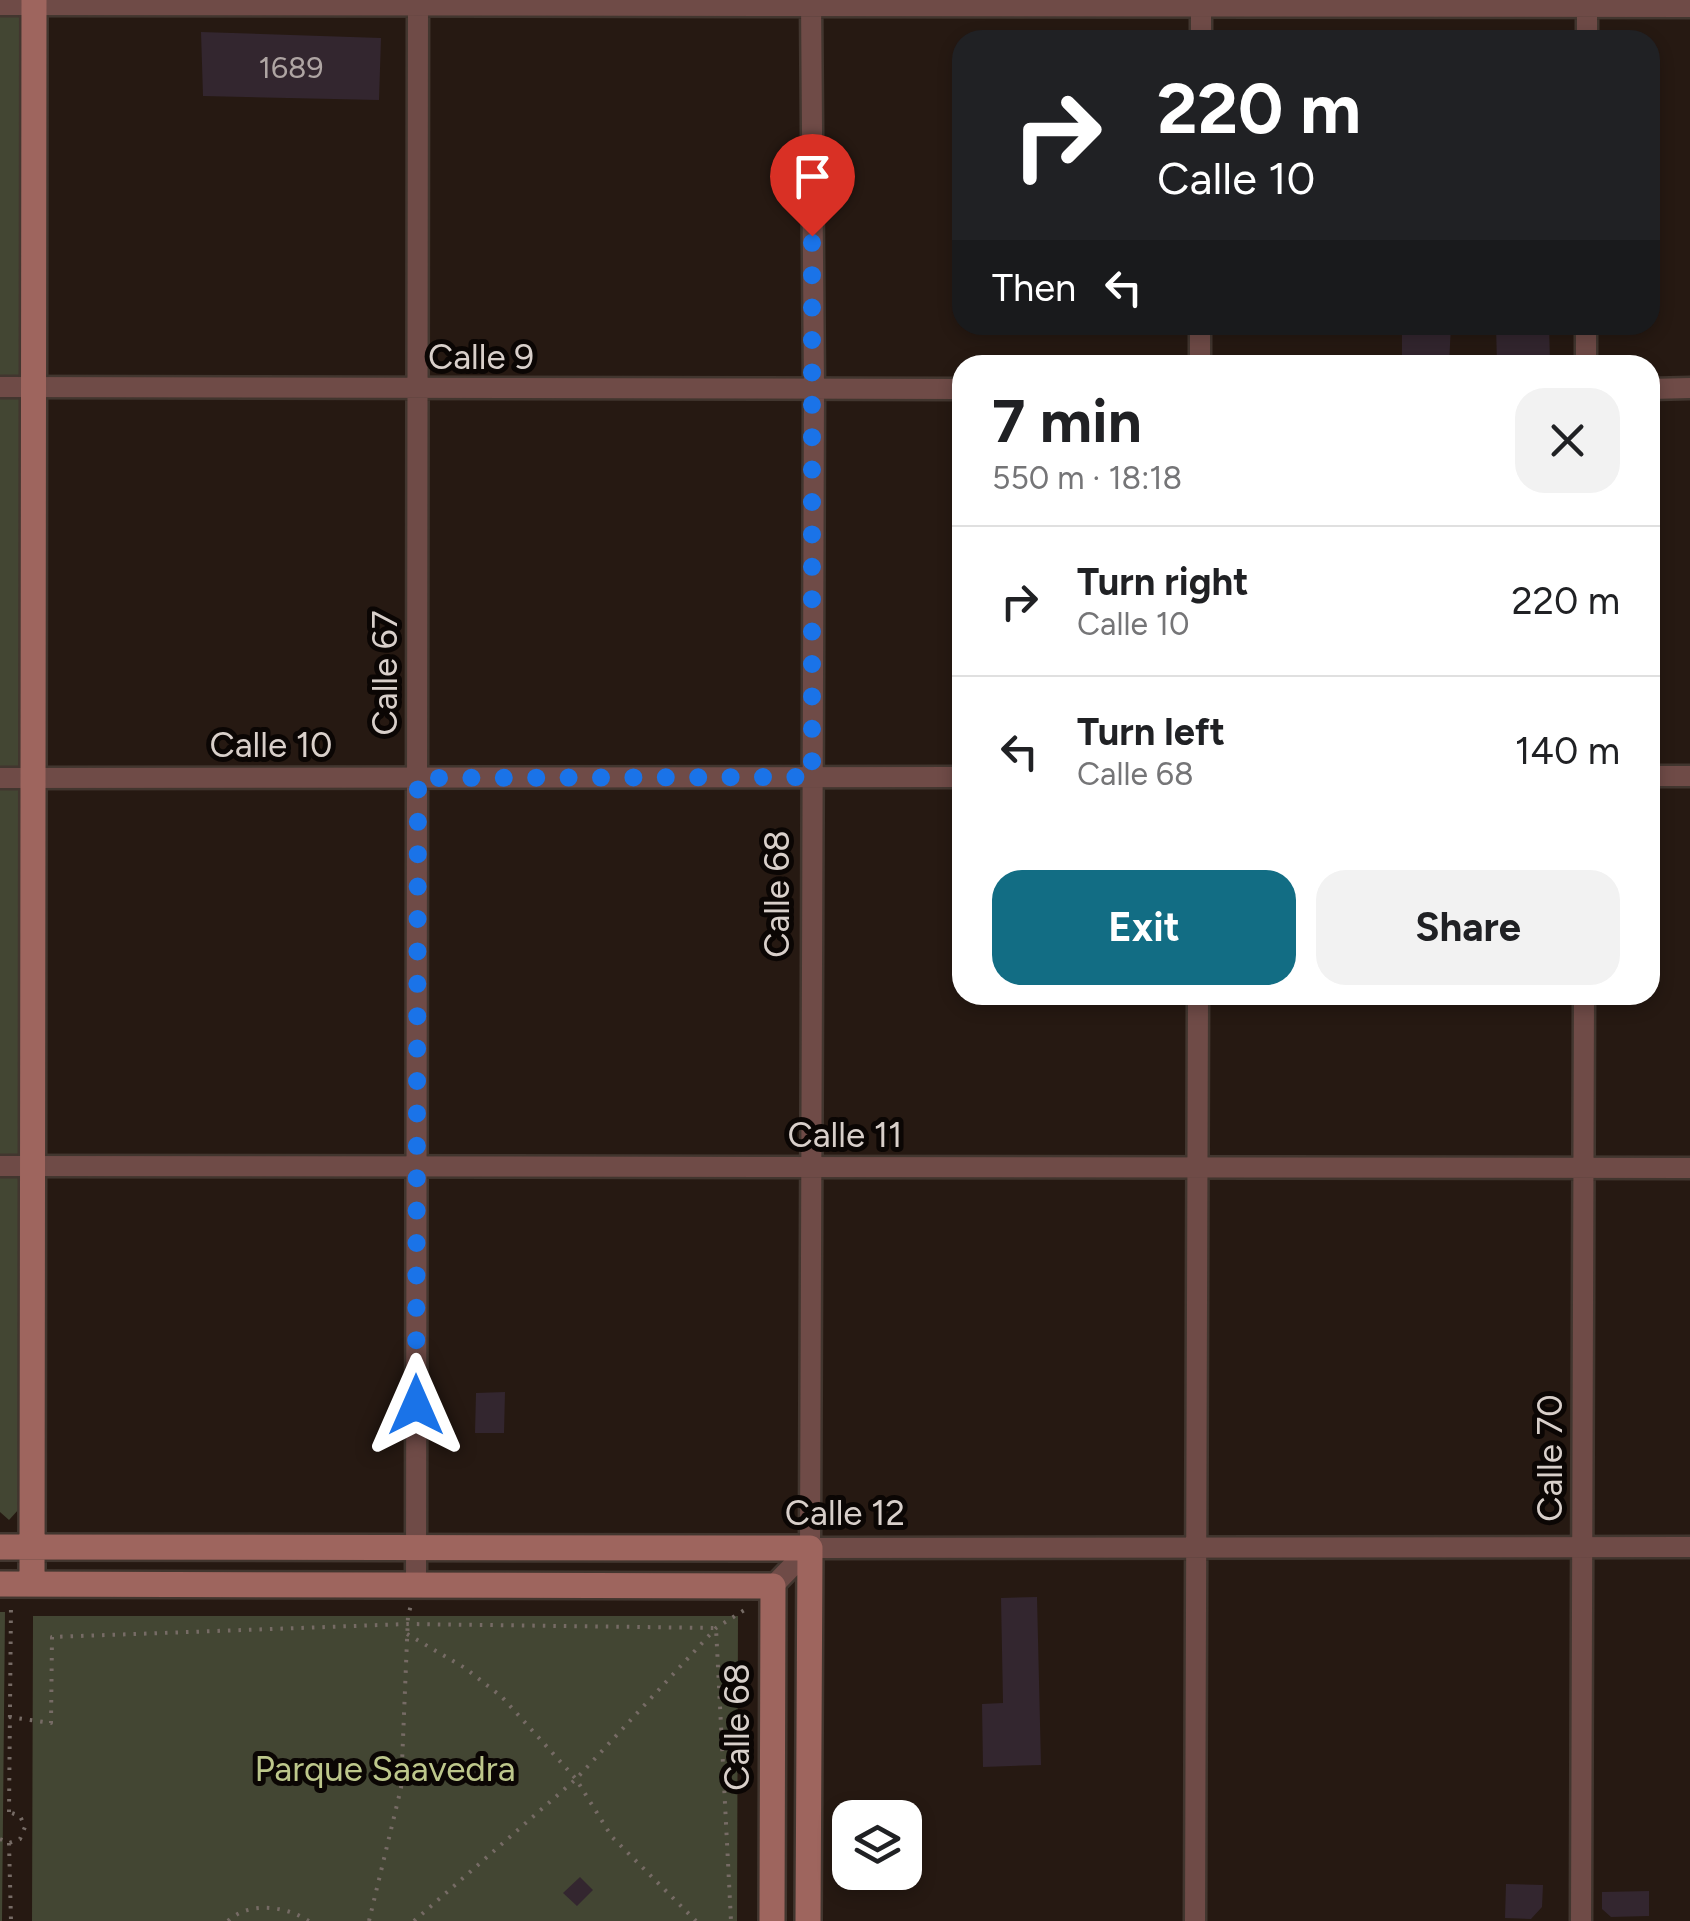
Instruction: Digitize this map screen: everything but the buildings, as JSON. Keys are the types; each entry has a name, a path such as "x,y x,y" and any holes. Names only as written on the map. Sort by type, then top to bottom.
{"main road":[{"path":"32,1584 34,2"},
{"name":"Calle 12","path":"0,1547 810,1548"},
{"name":"Calle 68","path":"808,1921 810,1548"},
{"path":"5,1592 32,1584 414,1593 773,1586"},
{"name":"Calle 68","path":"772,1921 773,1586"}],"street":[{"path":"0,5 417,1 1690,7"},
{"name":"Calle 67","path":"414,1593 417,1"},
{"name":"Calle 68","path":"810,1548 814,390 811,3"},
{"path":"1201,4 1201,30"},
{"path":"1587,30 1588,4"},
{"name":"Calle 9","path":"0,387 952,389"},
{"path":"1660,388 1690,388"},
{"path":"1660,776 1690,776"},
{"name":"Calle 10","path":"0,778 952,777"},
{"path":"1195,1921 1198,1005"},
{"name":"Calle 70","path":"1580,1921 1584,1005"},
{"name":"Calle 11","path":"0,1166 1690,1168"},
{"name":"Calle 12","path":"810,1548 1690,1547"},
{"path":"773,1586 810,1548"}],"path":[{"path":"5,1592 8,1812"},
{"path":"369,1921 401,1788 407,1634 414,1593"},
{"path":"414,1921 576,1778 716,1628 746,1609"},
{"path":"9,1718 51,1722 52,1637 408,1624 716,1628"},
{"path":"716,1628 731,1921"},
{"path":"407,1634 465,1668 502,1697 576,1778 612,1837 696,1921"},
{"path":"0,1816 8,1812 20,1816 25,1827 20,1838 8,1843 0,1839"},
{"path":"8,1843 11,1921"},
{"path":"228,1921 237,1913 278,1907 309,1921"}],"green space":[{"path":"0,0 26,0 19,1509 9,1520 0,1512"},
{"path":"0,1612 5,1612 2,1921 0,1921"},
{"name":"Parque Saavedra","path":"33,1616 738,1616 737,1921 32,1921"}],"route":[{"path":"416,1405 418,778 812,777 812,236"}]}
